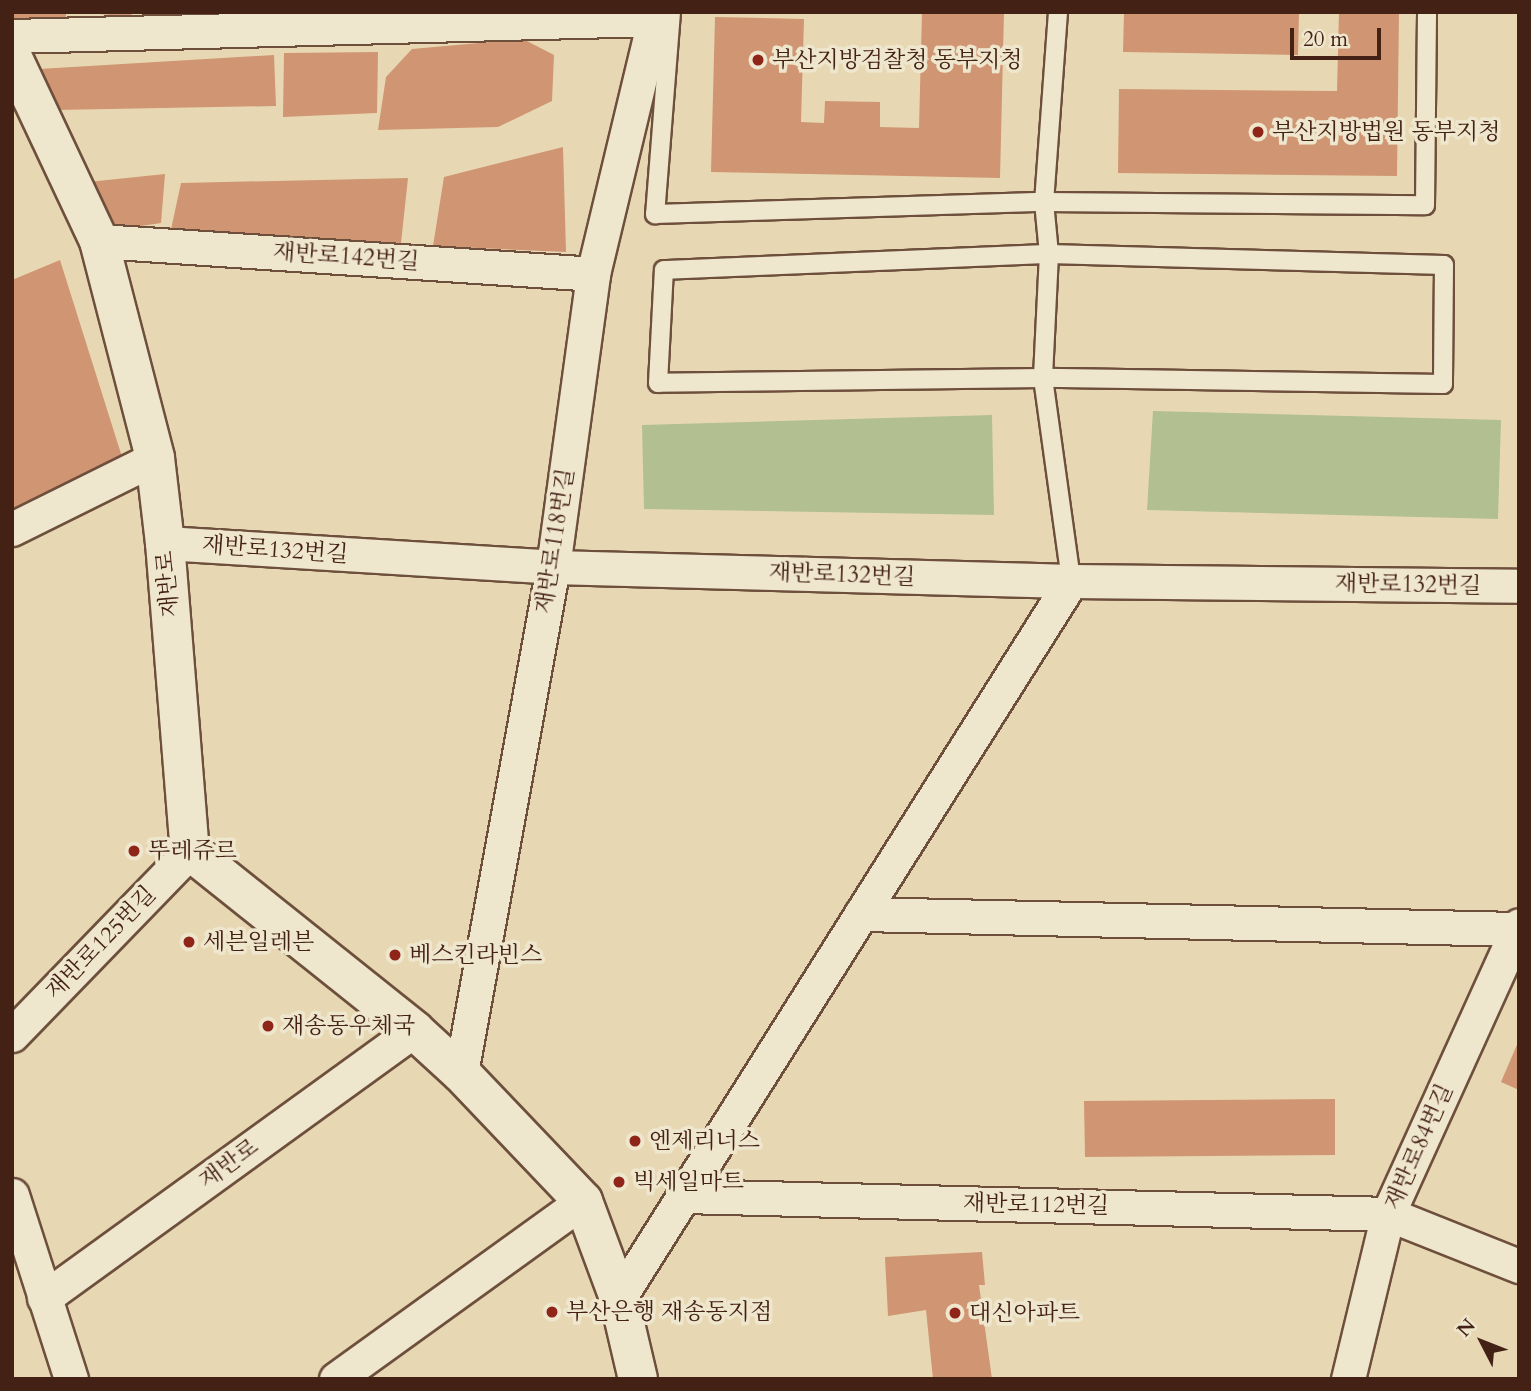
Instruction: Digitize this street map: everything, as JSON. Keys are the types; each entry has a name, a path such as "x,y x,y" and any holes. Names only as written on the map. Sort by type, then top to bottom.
{"main road":[{"name":"재반로","path":"12,56 99,241 155,458 165,543 190,851"},
{"path":"190,851 414,1030 461,1073 583,1202 620,1298 638,1379"}],"street":[{"path":"12,36 659,14"},
{"name":"재반로118번길","path":"461,1073 553,567 593,274 659,14"},
{"name":"재반로142번길","path":"99,241 593,274"},
{"path":"12,529 155,458"},
{"name":"재반로132번길","path":"165,543 553,567 1071,581 1519,586"},
{"path":"620,1298 1071,581"},
{"name":"재반로125번길","path":"12,1035 190,851"},
{"path":"861,914 1518,928"},
{"name":"재반로84번길","path":"1348,1379 1388,1214 1518,928"},
{"name":"재반로","path":"44,1298 414,1030"},
{"path":"12,1195 71,1379"},
{"name":"재반로112번길","path":"683,1196 1388,1214"},
{"path":"336,1379 583,1202"},
{"path":"1388,1214 1519,1266"}],"lane":[{"path":"1058,12 1044,202 1049,254 1043,379 1071,581"},
{"path":"659,14 654,214 1044,202 1425,205 1427,12"},
{"path":"1049,254 1444,265 1443,384 1043,379 658,383 664,271 1049,254"}],"green space":[{"path":"1153,411 1501,420 1498,519 1147,510"},
{"path":"992,415 994,515 644,509 642,425"}],"building":[{"path":"12,12 66,12 66,26 12,26"},
{"path":"79,12 132,12 131,17"},
{"path":"143,12 186,12 186,16 143,17"},
{"name":"부산지방검찰청 동부지청","path":"922,12 1004,12 1000,178 711,172 715,17 804,19 801,122 824,123 825,101 880,102 880,127 919,128"},
{"name":"부산지방법원 동부지청","path":"1124,12 1299,12 1298,55 1123,52"},
{"name":"부산지방법원 동부지청","path":"1339,12 1399,12 1397,176 1118,173 1119,89 1337,91"},
{"path":"523,39 554,55 552,101 498,127 378,130 386,77 412,49"},
{"path":"378,52 377,113 283,117 284,53"},
{"path":"274,55 276,106 55,110 39,69"},
{"path":"563,147 566,252 433,246 444,177"},
{"path":"165,174 161,223 101,232 88,182"},
{"path":"408,178 401,243 170,234 181,183"},
{"path":"60,260 122,457 12,510 12,280"},
{"path":"1519,1040 1519,1090 1501,1082"},
{"path":"1335,1099 1335,1155 1085,1157 1084,1101"},
{"name":"대신아파트","path":"982,1252 985,1285 979,1285 992,1379 933,1379 926,1310 888,1316 885,1257"}],"place":[{"name":"부산지방검찰청 동부지청","path":"758,60"},
{"name":"부산지방법원 동부지청","path":"1258,132"},
{"name":"뚜레쥬르","path":"134,851"},
{"name":"세븐일레븐","path":"189,942"},
{"name":"베스킨라빈스","path":"395,955"},
{"name":"재송동우체국","path":"268,1026"},
{"name":"엔제리너스","path":"635,1141"},
{"name":"빅세일마트","path":"619,1182"},
{"name":"부산은행 재송동지점","path":"552,1312"},
{"name":"대신아파트","path":"955,1313"}]}
